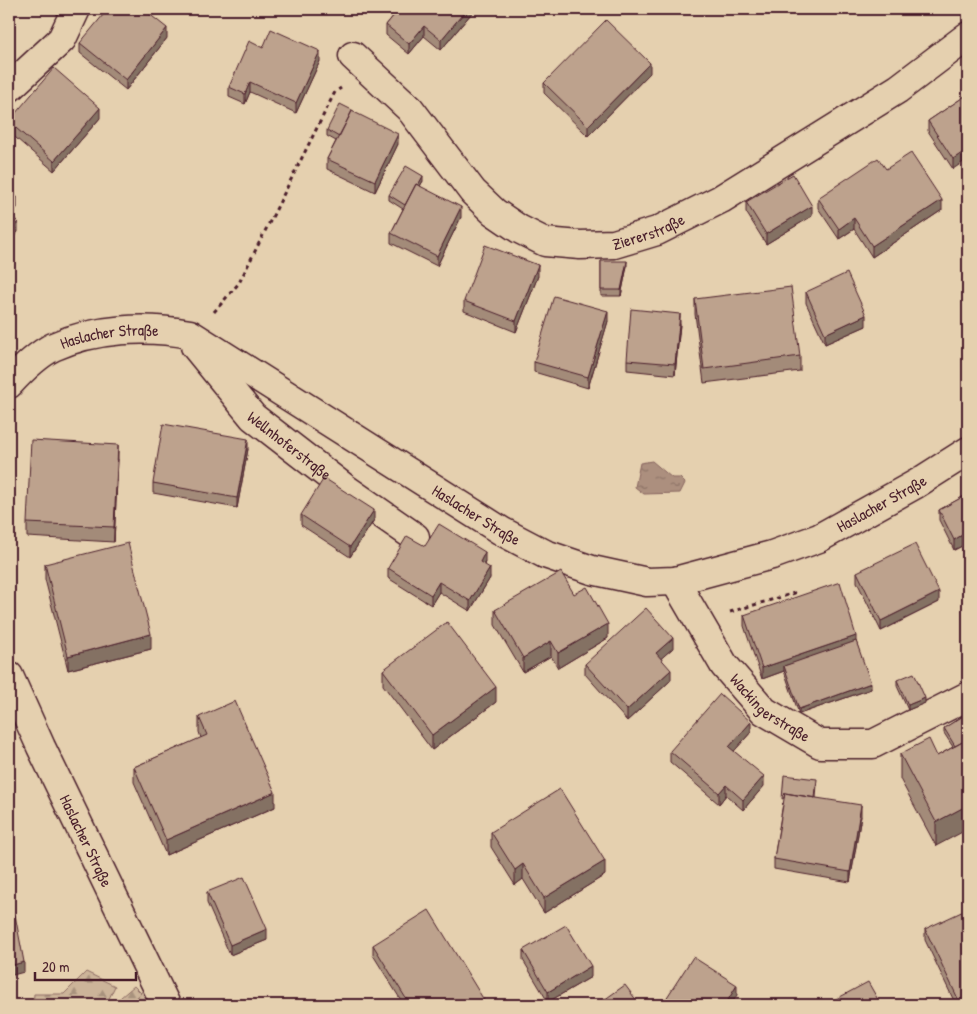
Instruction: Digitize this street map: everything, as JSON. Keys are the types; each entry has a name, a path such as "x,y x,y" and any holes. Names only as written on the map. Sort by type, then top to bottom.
{"street":[{"path":"9,88 62,39 76,9"},
{"name":"Ziererstraße","path":"353,56 410,109 473,192 494,212 519,229 545,242 580,245 614,244 657,231 721,199 898,89 968,36"},
{"name":"Haslacher Straße","path":"9,384 22,369 52,348 80,338 144,328 190,334 470,512 545,554 592,570 648,582 675,581 772,555 819,538 916,484 968,450"},
{"name":"Wellnhoferstraße","path":"184,333 253,417 346,489 415,537"},
{"name":"Wackingerstraße","path":"675,581 724,665 764,711 820,744 873,744 968,696"},
{"name":"Haslacher Straße","path":"9,676 41,748 166,1005"}],"path":[{"path":"221,306 238,284 335,92"},
{"path":"699,622 798,592"}],"green space":[{"path":"86,972 115,986 106,1005 33,1005 34,994 64,994"},
{"path":"134,986 141,993 130,1005 118,1005 121,997"},
{"path":"145,988 151,1005 130,1005"}],"water":[{"path":"652,461 672,478 680,478 685,483 680,493 644,494 635,487 640,463"}],"building":[{"path":"108,9 143,9 167,28 126,80 80,43"},
{"path":"399,9 467,9 441,40 424,26 409,44 386,25"},
{"path":"606,20 650,63 588,126 544,83"},
{"path":"271,29 320,51 296,103 250,82 245,94 229,87 249,41 263,48"},
{"path":"54,68 100,108 54,161 9,121"},
{"path":"968,94 968,149 953,159 928,121"},
{"path":"340,104 354,112 352,111 339,137 327,130"},
{"path":"352,111 398,134 375,181 327,159"},
{"path":"911,153 942,200 872,246 854,218 839,229 818,198 878,158 886,169"},
{"path":"406,166 423,176 418,185 416,184 405,205 389,195"},
{"path":"793,174 812,206 766,234 746,202"},
{"path":"416,184 461,207 437,256 391,233"},
{"path":"9,190 17,197 9,206"},
{"path":"9,213 18,222 9,232"},
{"path":"485,245 538,265 516,321 464,301"},
{"path":"601,261 627,261 621,290 601,290"},
{"path":"847,273 866,315 825,334 806,292"},
{"path":"791,287 800,356 704,369 695,299"},
{"path":"554,296 608,311 588,377 534,362"},
{"path":"631,309 680,314 675,364 627,360"},
{"path":"163,424 248,439 237,498 153,483"},
{"path":"31,440 118,445 114,527 27,523"},
{"path":"324,478 374,510 350,547 301,515"},
{"path":"968,494 968,547 962,535 954,540 939,510"},
{"path":"439,524 485,552 480,562 490,568 470,601 439,582 431,595 388,568 407,536 425,546"},
{"path":"128,543 151,634 68,656 45,564"},
{"path":"915,544 939,592 881,621 857,572"},
{"path":"561,572 574,594 587,587 608,624 558,653 551,641 523,658 495,610"},
{"path":"840,582 856,636 762,668 744,615"},
{"path":"646,608 673,638 656,653 671,670 627,710 585,664"},
{"path":"447,622 496,687 432,735 383,670"},
{"path":"856,641 871,683 799,709 784,666"},
{"path":"914,673 925,698 908,705 897,680"},
{"path":"720,694 751,722 729,747 764,776 743,800 726,785 719,793 670,751"},
{"path":"235,701 275,792 166,840 134,767 207,735 199,717"},
{"path":"968,713 968,739 955,746 944,728"},
{"path":"929,739 937,756 968,739 968,805 936,822 900,754"},
{"path":"784,775 817,779 815,798 785,793 782,799"},
{"path":"560,789 605,861 544,898 523,864 515,870 491,832"},
{"path":"785,793 861,805 850,872 774,859"},
{"path":"244,877 267,929 230,945 207,892"},
{"path":"968,909 968,1005 961,1005 925,929"},
{"path":"429,910 487,1005 410,1005 373,945"},
{"path":"15,915 24,962 9,966 9,917"},
{"path":"566,925 591,966 548,992 523,950"},
{"path":"693,957 737,985 725,1005 662,1005"},
{"path":"868,982 881,1005 825,1005"},
{"path":"625,985 640,1005 597,1005"}]}
